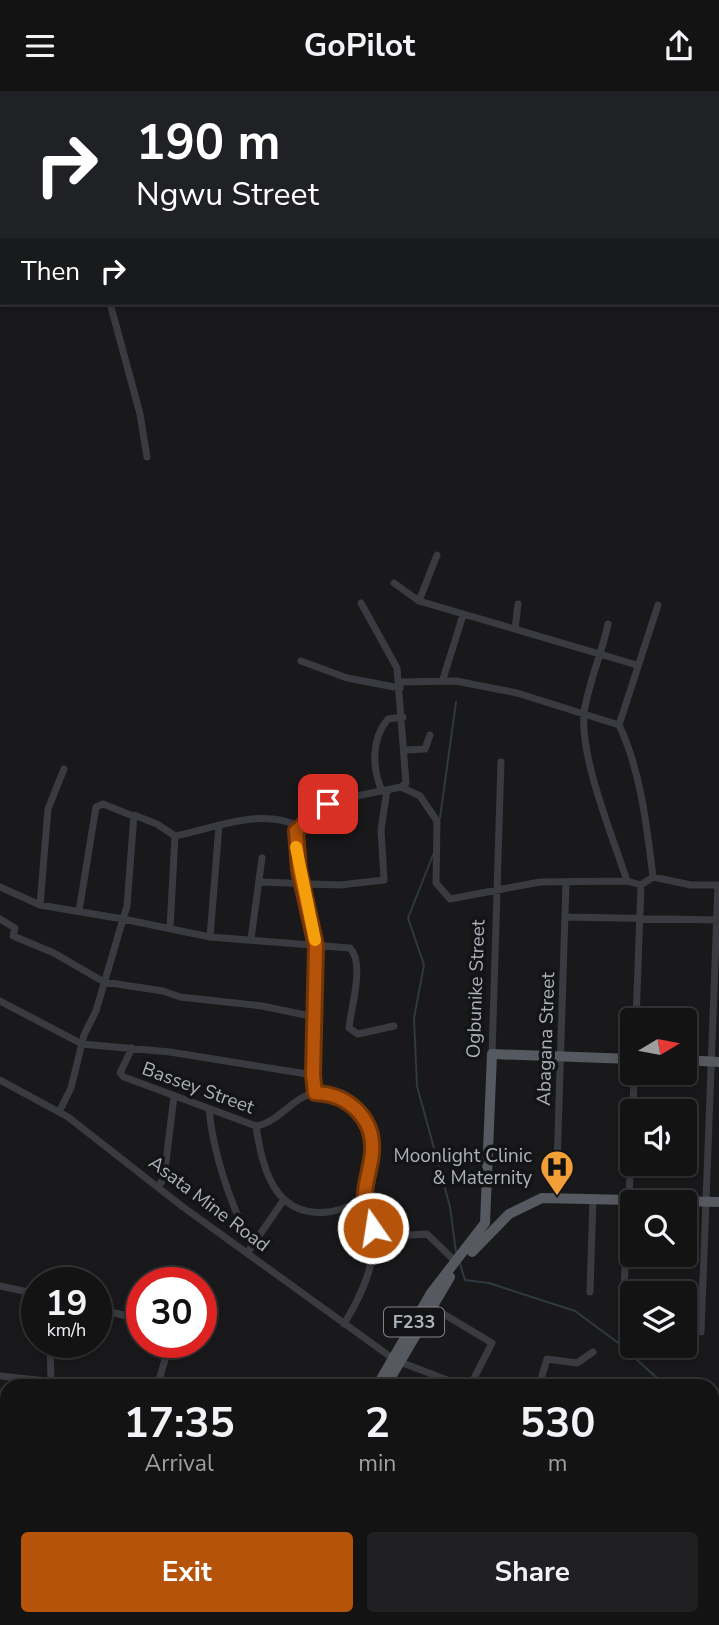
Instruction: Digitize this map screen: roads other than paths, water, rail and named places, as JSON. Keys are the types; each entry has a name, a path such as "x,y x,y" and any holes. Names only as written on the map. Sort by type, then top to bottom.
{"main road":[{"path":"492,1054 620,1058"},
{"name":"Ogbunike Street","path":"486,1217 492,1054"},
{"name":"F233","path":"383,1379 398,1361 458,1261 524,1204 556,1197 620,1199"},
{"name":"F233","path":"697,1202 719,1202"},
{"path":"486,1217 496,1226"},
{"name":"F233","path":"389,1379 430,1293 480,1232 486,1217"}],"street":[{"path":"111,305 140,414 147,457"},
{"path":"419,601 437,555"},
{"path":"394,583 419,601 554,643 602,653 637,665"},
{"path":"298,826 337,800 401,787 407,782 400,685 391,653 361,603"},
{"path":"515,629 518,604"},
{"path":"619,725 657,605"},
{"path":"443,679 463,615"},
{"path":"608,624 584,712 594,779 627,881"},
{"path":"301,661 347,678 400,685 443,679 517,693 619,725 627,741 640,797 653,877"},
{"path":"260,883 340,885 384,880 380,830 384,790 373,771 380,732 388,719 402,717"},
{"path":"405,750 425,749 430,735"},
{"name":"Ogbunike Street","path":"492,1054 501,762"},
{"path":"40,905 48,809 64,769"},
{"path":"401,787 420,796 435,817 436,883 450,899 540,883 627,881 641,885 653,877 691,885 719,885 701,1332"},
{"path":"79,911 96,807 103,804 157,824 175,836 219,825 255,820 288,822 298,826"},
{"path":"59,1112 71,1088 82,1044 96,1011 127,906 132,816"},
{"path":"210,937 219,825"},
{"path":"298,826 296,846 316,946 313,1075 315,1093 332,1095 353,1106 370,1130 372,1154 365,1201 374,1233 369,1266 360,1296 344,1324"},
{"path":"170,928 175,836"},
{"path":"251,939 262,858"},
{"name":"Abagana Street","path":"556,1197 566,883"},
{"path":"636,1008 641,885"},
{"path":"0,887 40,905 210,937 350,948 354,952 357,977 350,1018 352,1032 358,1034 394,1026"},
{"path":"566,917 718,920"},
{"path":"0,919 15,928 13,936 54,953 104,982 163,991 180,997 262,1006 315,1017"},
{"path":"0,1001 82,1044 132,1048 313,1075"},
{"name":"Bassey Street","path":"132,1048 120,1073 124,1077 256,1126 270,1122 303,1097 315,1093"},
{"name":"Asata Mine Road","path":"0,1080 59,1112 158,1187 250,1249 344,1324 398,1361 445,1379"},
{"path":"158,1187 164,1178 174,1096"},
{"path":"209,1110 216,1153 227,1191 250,1249"},
{"path":"256,1126 267,1174 273,1189 283,1201 312,1213 330,1212 365,1201"},
{"path":"590,1292 593,1198"},
{"path":"250,1249 283,1201"},
{"path":"409,1235 427,1234 458,1261"},
{"path":"0,1286 21,1291"},
{"path":"432,1307 492,1343 474,1379"},
{"path":"541,1379 547,1359 577,1363 593,1352"},
{"path":"50,1358 51,1379"},
{"path":"158,1379 165,1358"},
{"path":"0,1376 31,1379"}],"waterway":[{"path":"440,818 456,702"},
{"path":"433,855 408,918 424,965 414,1018 417,1086 450,1207 456,1252"},
{"path":"460,1264 465,1280 489,1283 575,1311 617,1342 658,1379"}],"place":[{"name":"Moonlight Clinic & Maternity","path":"557,1197"}]}
